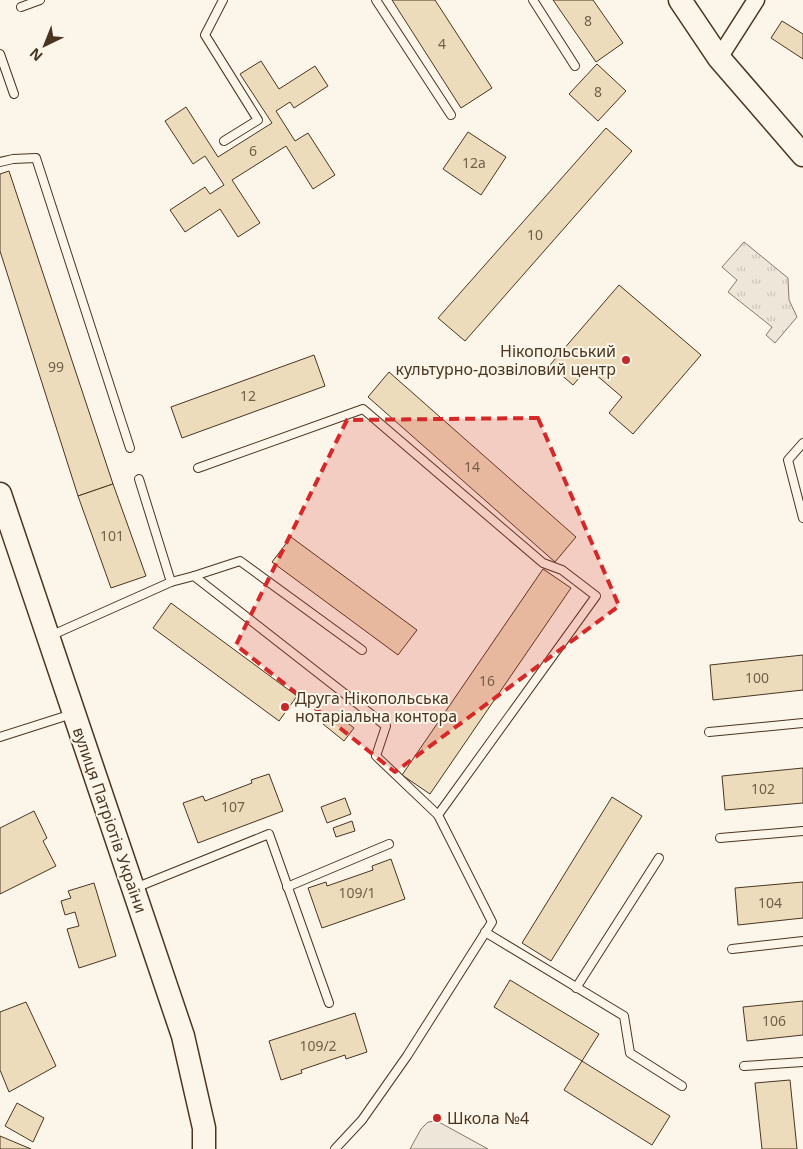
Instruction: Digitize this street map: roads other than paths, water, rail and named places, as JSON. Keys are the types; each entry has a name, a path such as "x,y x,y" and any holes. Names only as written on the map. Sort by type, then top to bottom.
{"main road":[{"path":"680,0 719,58 803,155"},
{"name":"вулиця Патріотів України","path":"0,494 183,1036 204,1128 204,1149"}],"street":[{"path":"719,58 756,0"}],"lane":[{"path":"21,7 40,0"},
{"path":"223,0 205,35 258,120 224,141"},
{"path":"376,0 451,115"},
{"path":"533,0 575,66"},
{"path":"0,54 14,94"},
{"path":"0,162 13,159 36,158 130,448"},
{"path":"198,468 363,409 543,563 562,570 596,596 438,815"},
{"path":"803,443 788,460 803,518"},
{"path":"139,479 171,582"},
{"path":"48,637 171,582 240,561 362,650"},
{"path":"194,576 386,726 376,756 438,815 492,922 422,1034 368,1112 336,1149"},
{"path":"0,736 74,714"},
{"path":"709,732 803,723"},
{"path":"720,838 803,831"},
{"path":"133,888 268,834 329,1003"},
{"path":"287,887 389,844"},
{"path":"576,988 659,858"},
{"path":"485,932 624,1016 630,1053 682,1086"},
{"path":"732,949 803,941"},
{"path":"744,1066 803,1062"}],"place":[{"name":"Нікопольський культурно-дозвіловий центр","path":"626,360"},
{"name":"Друга Нікопольська нотаріальна контора","path":"285,707"},
{"name":"Школа №4","path":"437,1118"}]}
